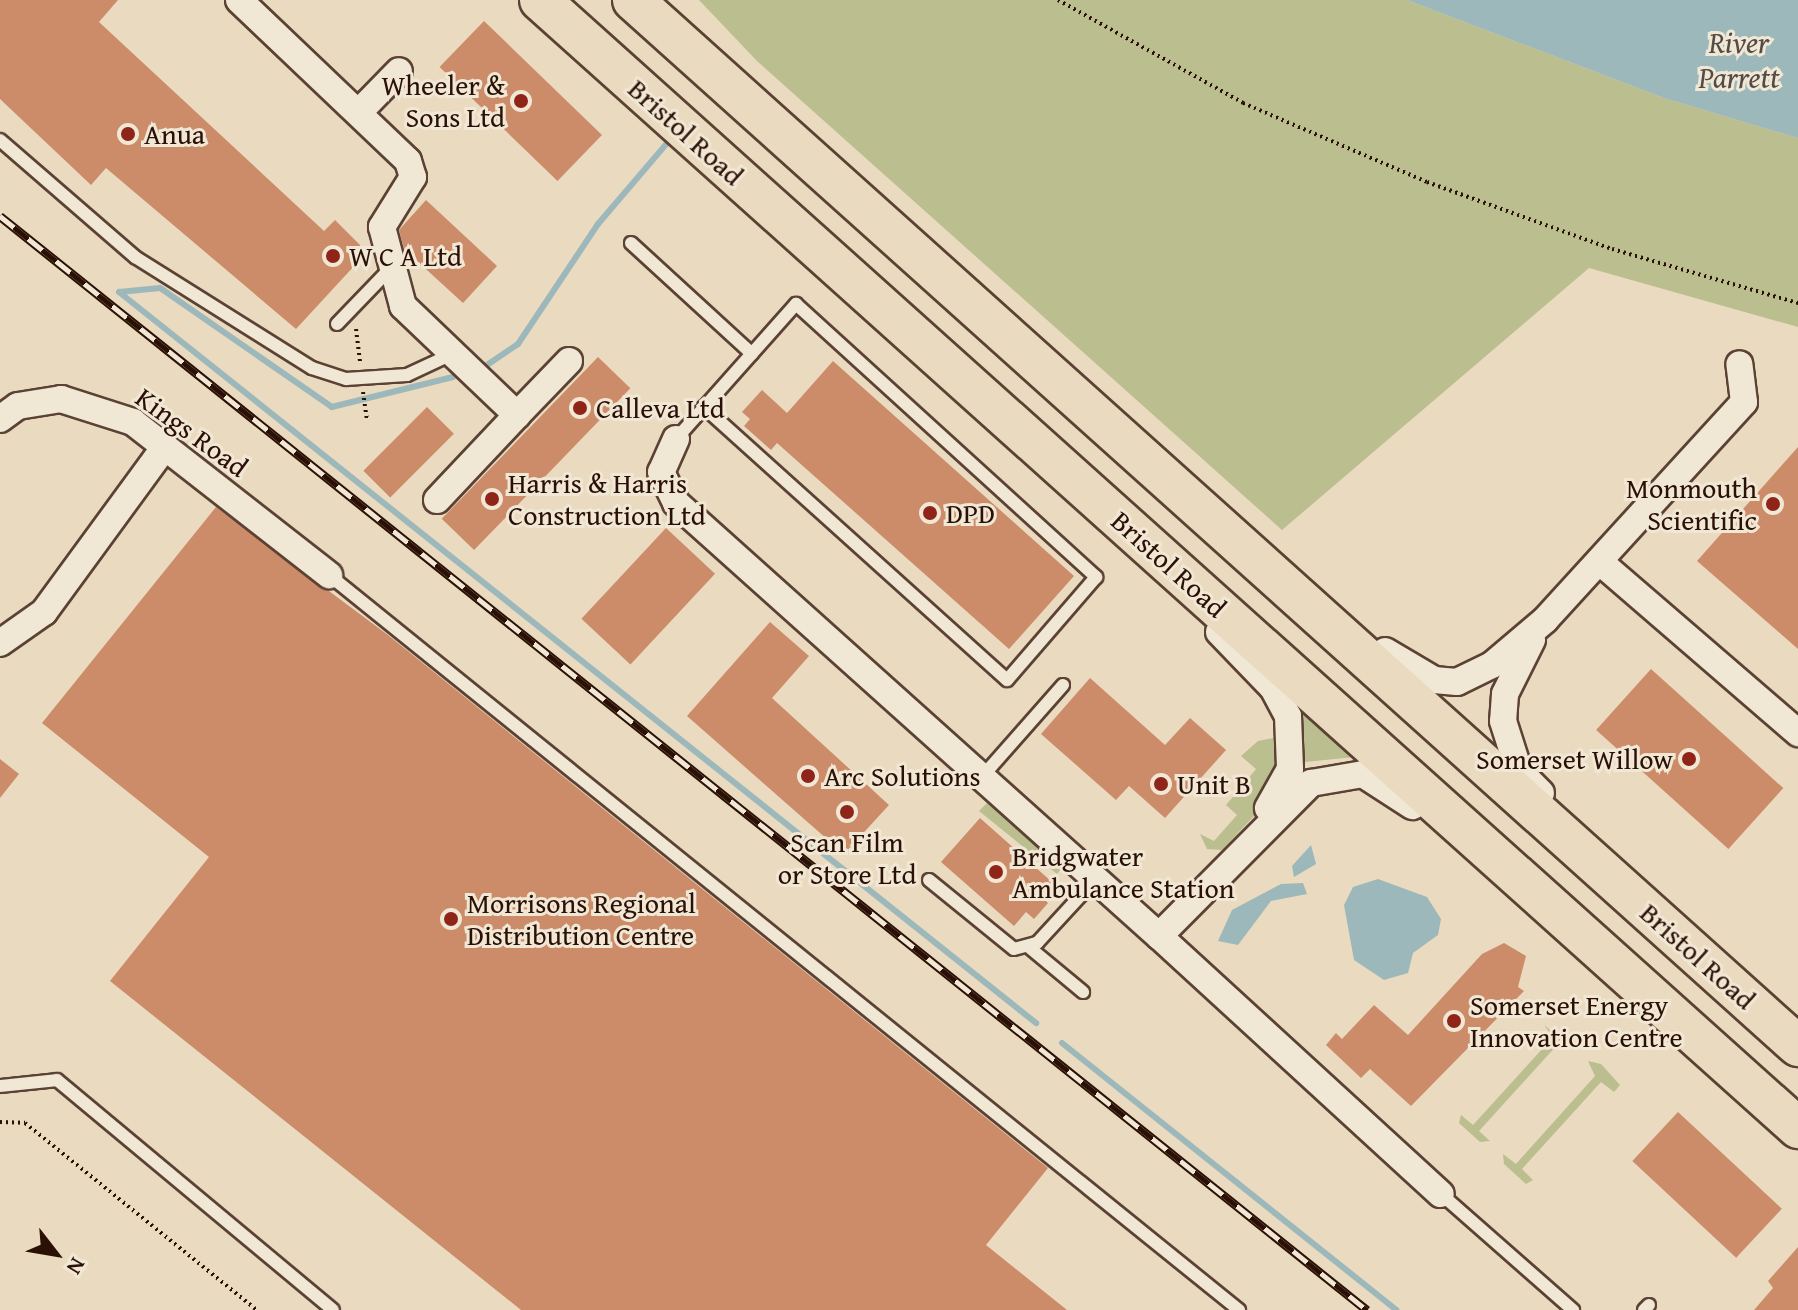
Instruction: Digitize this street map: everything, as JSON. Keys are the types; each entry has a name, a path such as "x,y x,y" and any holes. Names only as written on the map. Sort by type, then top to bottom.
{"main road":[{"name":"Bristol Road","path":"540,0 1641,984 1798,1128"},
{"name":"Bristol Road","path":"633,0 1004,340 1246,549 1798,1046"}],"street":[{"path":"239,0 408,161 413,177 382,227 390,269 403,306 517,415"},
{"path":"359,112 399,71"},
{"path":"437,500 569,361"},
{"path":"1246,549 1303,579 1404,668 1434,680 1477,675 1545,620 1744,402 1739,364"},
{"name":"Kings Road","path":"0,419 18,406 72,401 133,422 329,575"},
{"path":"1013,425 1143,565 1273,688 1294,752 1252,835"},
{"path":"676,439 661,472 676,503 979,780 1093,882 1159,936 1441,1194"},
{"path":"0,643 44,612 164,448"},
{"path":"1600,562 1651,618 1798,733"},
{"path":"1545,620 1505,694 1507,746 1519,771 1632,896"},
{"path":"1159,936 1252,835 1311,783 1363,774 1412,807 1549,931 1641,984"}],"lane":[{"path":"0,140 135,257 312,368 361,378 407,375 452,354"},
{"path":"631,243 752,354"},
{"path":"337,324 390,269"},
{"path":"676,439 704,407 752,354 796,304 1096,577 1007,680 704,407"},
{"path":"329,575 1239,1310"},
{"path":"979,780 1063,685"},
{"path":"929,880 1010,947 1030,948 1083,992"},
{"path":"1030,948 1093,882"},
{"path":"0,1086 57,1080 333,1310"},
{"path":"1441,1194 1573,1310"}],"path":[{"path":"1058,0 1243,103 1427,182 1612,249 1798,303"},
{"path":"355,318 367,421"},
{"path":"0,1122 25,1123 257,1310"}],"green space":[{"path":"699,0 1407,0 1664,98 1798,138 1798,327 1589,268 1282,530 757,61"},
{"path":"1302,708 1355,757 1305,762"},
{"path":"1279,737 1275,772 1255,815 1222,850 1207,849 1200,834 1214,841 1237,815 1226,805 1256,769 1241,756 1258,741"},
{"path":"988,802 1061,869 1057,874 979,811"},
{"path":"1544,1025 1574,1049 1559,1043 1479,1131 1490,1141 1480,1142 1459,1123 1461,1115 1473,1125 1553,1037"},
{"path":"1588,1061 1601,1064 1620,1085 1614,1092 1601,1082 1522,1169 1533,1180 1526,1184 1504,1164 1503,1154 1516,1164 1595,1076"}],"water":[{"name":"River Parrett","path":"1407,0 1798,0 1798,138 1664,98"},
{"path":"1311,845 1316,864 1294,877 1292,866"},
{"path":"1378,879 1427,897 1441,919 1438,935 1413,953 1408,973 1384,980 1354,960 1344,905 1353,887"},
{"path":"1303,883 1307,894 1271,901 1238,945 1218,941 1232,910 1281,884"}],"building":[{"name":"Anua","path":"0,0 118,0 99,22 324,231 335,220 367,252 296,329 106,168 91,185 0,99"},
{"name":"Wheeler & Sons Ltd","path":"484,21 602,135 558,181 440,67"},
{"path":"426,200 497,266 463,303 404,249 399,230"},
{"path":"598,357 630,388 474,550 442,519"},
{"name":"DPD","path":"833,361 1074,576 1009,649 777,443 771,450 744,426 750,419 742,412 762,390 787,413"},
{"path":"427,407 454,434 390,498 363,471"},
{"name":"Monmouth Scientific","path":"1798,447 1798,649 1697,561"},
{"name":"Morrisons Regional Distribution Centre","path":"216,507 388,635 1048,1168 986,1245 1067,1310 521,1310 110,981 209,857 42,723"},
{"path":"666,528 715,574 630,664 581,619"},
{"path":"770,622 809,656 772,698 889,805 844,854 687,716"},
{"name":"Somerset Willow","path":"1651,669 1783,788 1728,849 1596,730"},
{"path":"1090,678 1165,745 1190,718 1226,750 1165,818 1129,786 1116,800 1041,734"},
{"path":"0,759 19,774 0,798"},
{"name":"Bridgwater Ambulance Station","path":"980,818 1052,882 1040,895 1048,903 1034,919 1026,912 1014,926 941,862"},
{"name":"Somerset Energy Innovation Centre","path":"1504,943 1526,956 1518,987 1524,991 1411,1106 1370,1069 1361,1078 1326,1045 1336,1033 1342,1039 1374,1005 1408,1035 1482,954"},
{"path":"1678,1112 1782,1209 1736,1258 1632,1161"},
{"path":"1798,1247 1798,1310 1754,1310 1773,1288 1768,1281"}],"waterway":[{"path":"484,367 518,344 598,224 668,142"},
{"path":"453,377 332,407 160,288 119,292 1036,1023"},
{"path":"1062,1043 1396,1310"}],"railway":[{"path":"0,216 1367,1310"}],"place":[{"name":"Wheeler & Sons Ltd","path":"521,101"},
{"name":"Anua","path":"128,134"},
{"name":"W C A Ltd","path":"333,256"},
{"name":"Calleva Ltd","path":"580,408"},
{"name":"Harris & Harris Construction Ltd","path":"492,499"},
{"name":"Monmouth Scientific","path":"1773,504"},
{"name":"DPD","path":"930,513"},
{"name":"Somerset Willow","path":"1689,759"},
{"name":"Arc Solutions","path":"808,776"},
{"name":"Unit B","path":"1161,784"},
{"name":"Scan Film or Store Ltd","path":"847,812"},
{"name":"Bridgwater Ambulance Station","path":"996,872"},
{"name":"Morrisons Regional Distribution Centre","path":"451,919"},
{"name":"Somerset Energy Innovation Centre","path":"1454,1021"}]}
